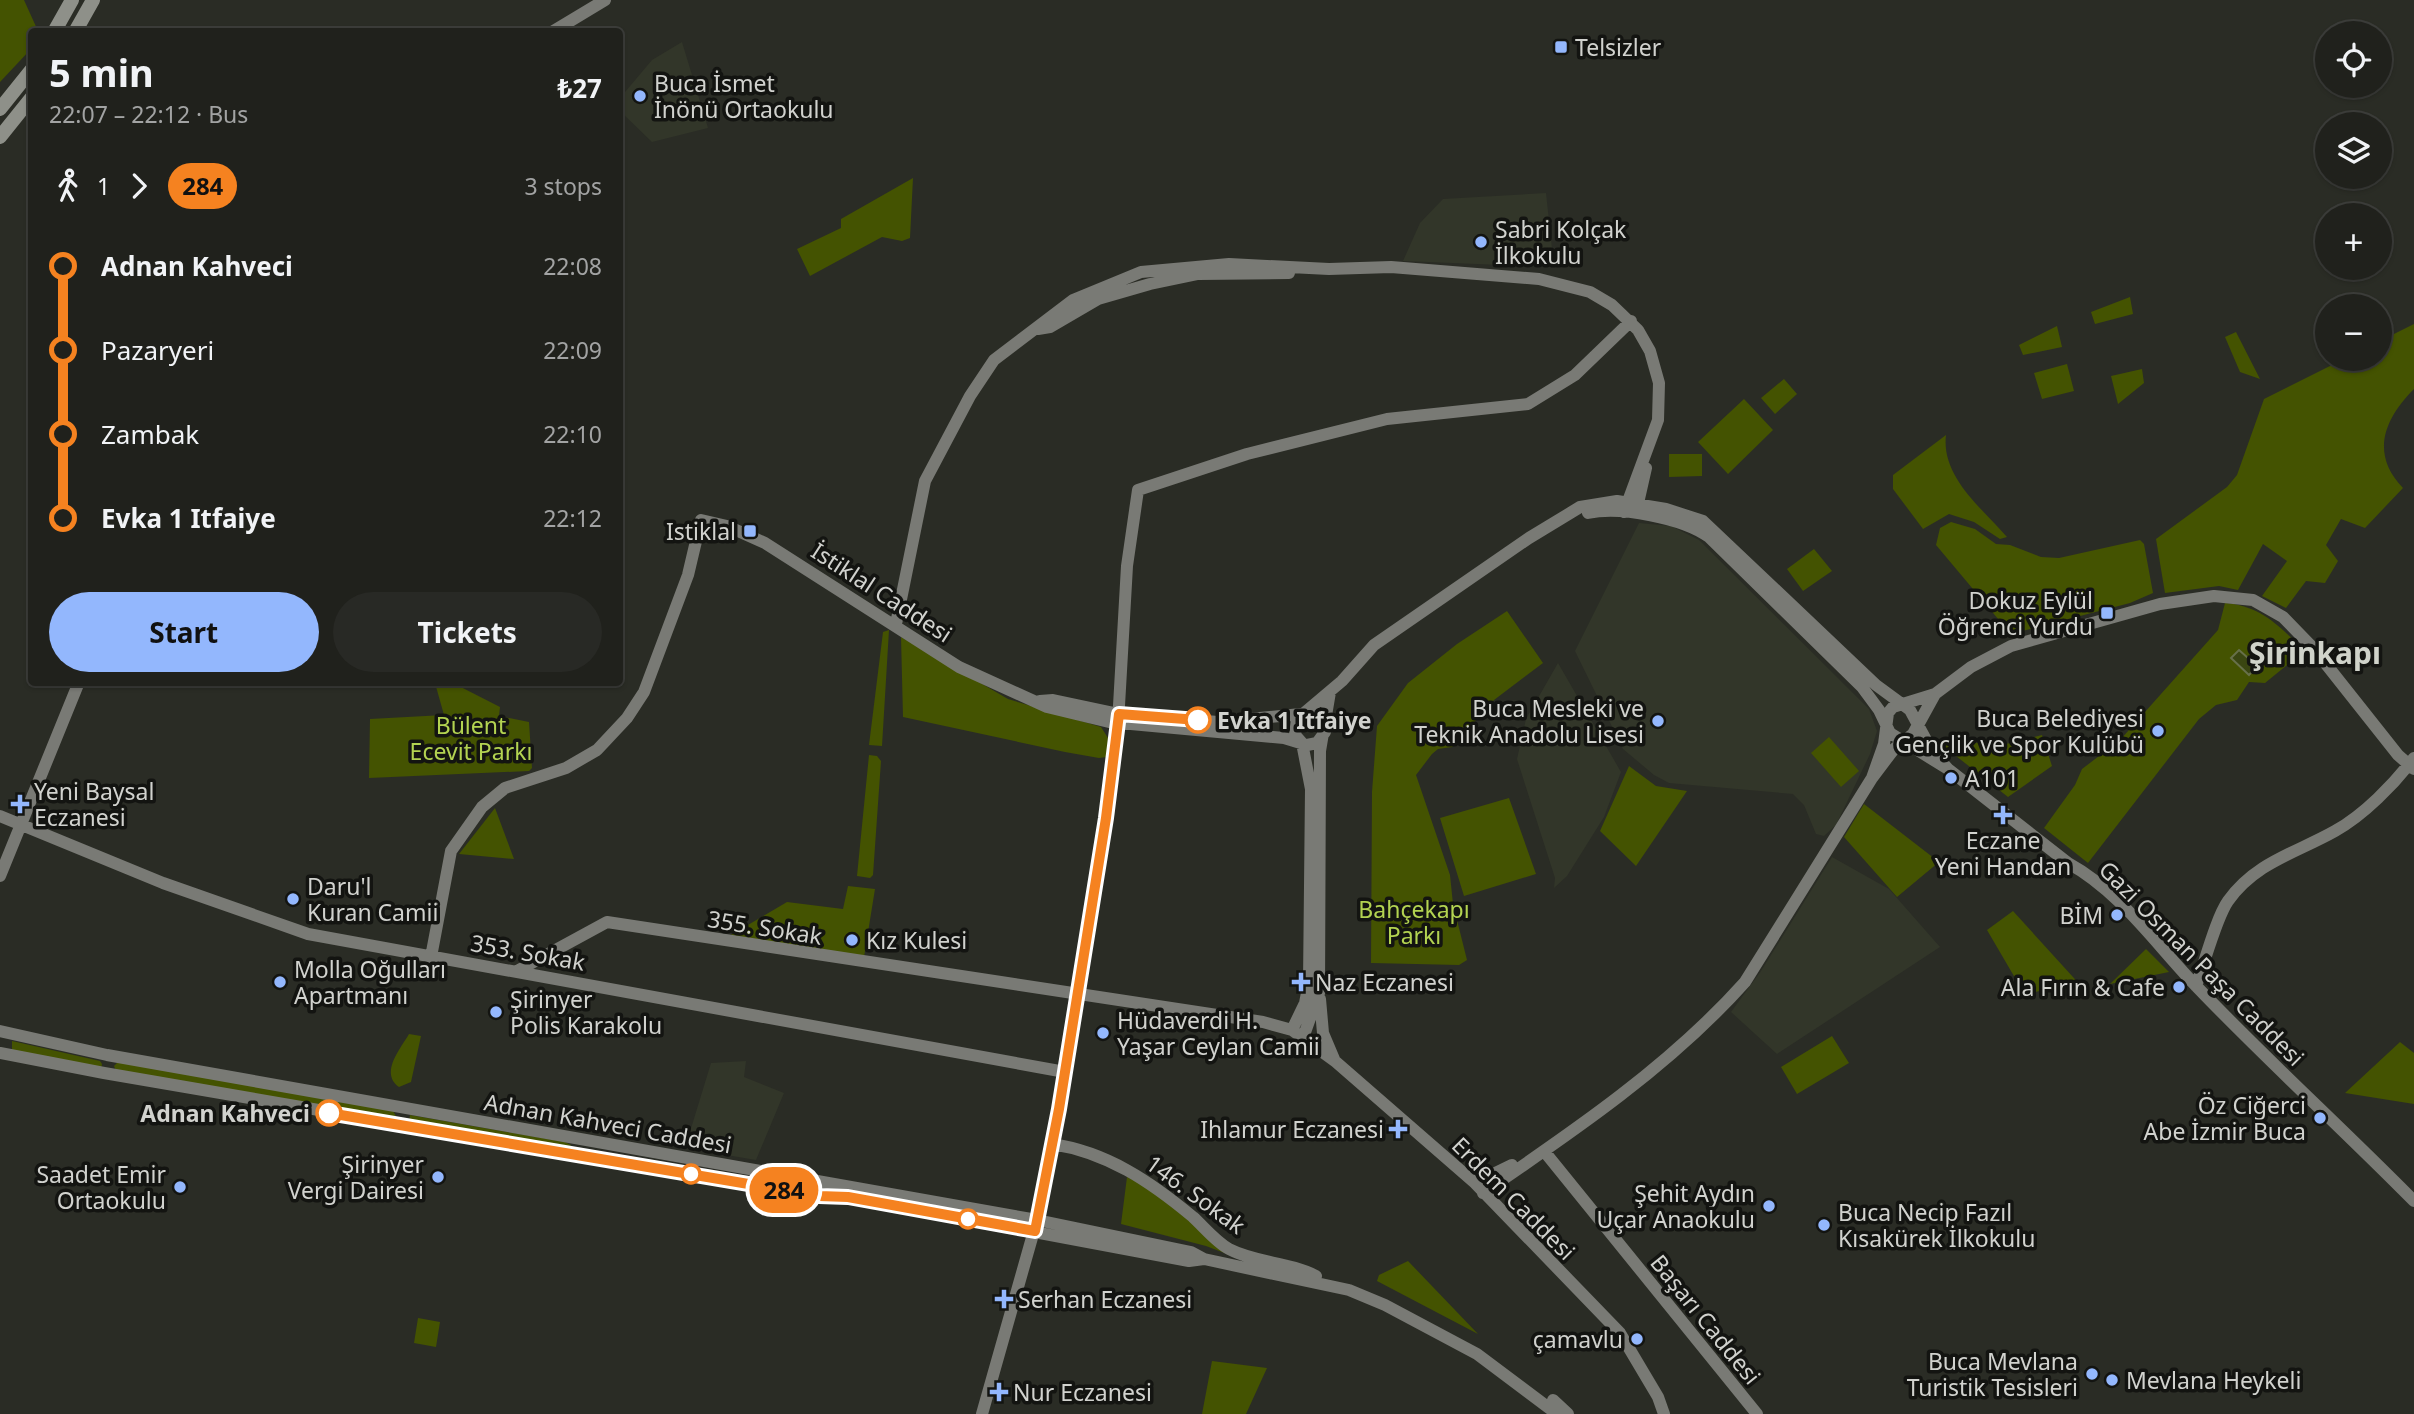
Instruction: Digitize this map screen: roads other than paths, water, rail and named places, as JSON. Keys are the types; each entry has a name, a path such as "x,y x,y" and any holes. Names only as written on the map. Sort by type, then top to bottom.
{"main road":[{"path":"55,28 72,0"},
{"path":"77,28 93,0"},
{"path":"559,28 605,0"},
{"path":"0,109 28,74"},
{"path":"0,136 28,102"},
{"path":"896,624 925,481 970,396 994,360 1038,329 1050,327 1098,299 1198,274 1284,274 1306,268 1391,267 1553,281 1590,292 1631,321 1650,351 1660,394 1658,419 1632,508"},
{"path":"982,1414 1036,1225 1065,1072 1118,719 1127,566 1138,490 1247,454 1387,419 1528,404 1574,375 1631,321"},
{"path":"1292,1030 1306,1003 1309,982 1311,789 1302,743 1295,735 1294,724 1330,692 1374,645 1529,538 1580,507 1609,501 1683,523 1709,537 1863,687 1880,710 1885,726 1896,738 1948,769"},
{"path":"1632,508 1684,513 1716,531 1876,685 1915,715 1932,751 1948,769"},
{"name":"İstiklal Caddesi","path":"431,957 451,851 474,816 505,788 566,768 597,750 627,719 644,692 688,575 701,520 727,526 765,543 960,667 1040,701 1053,700 1118,719 1302,743"},
{"path":"1872,778 1884,744 1890,709 1935,694 1971,667 2011,646 2160,604 2214,596 2253,600 2283,617 2412,764 2357,816 2337,830 2267,863 2239,887 2227,902 2196,986"},
{"path":"0,876 77,686"},
{"path":"1330,692 1319,773 1319,993 1323,1033 1336,1062"},
{"path":"1479,1188 1544,1151 1681,1045 1745,982 1872,778 1903,740 1913,734 1935,694"},
{"path":"1306,713 1320,717 1325,732"},
{"name":"İstiklal Caddesi","path":"1118,719 1218,722 1306,713"},
{"path":"1302,743 1317,743 1325,732"},
{"name":"Gazi Osman Paşa Caddesi","path":"1948,769 2068,863 2086,873 2152,935 2196,986 2414,1201"},
{"name":"353. Sokak","path":"0,816 163,883 308,934 1065,1072"},
{"name":"355. Sokak","path":"517,971 607,922 1263,1023 1292,1030"},
{"path":"1303,1038 1319,993"},
{"name":"Erdem Caddesi","path":"1292,1030 1336,1062 1479,1188 1620,1333 1658,1397 1664,1414"},
{"path":"0,1053 7,1043 3,1032"},
{"name":"Adnan Kahveci Caddesi","path":"3,1032 107,1055 1036,1225 1189,1261 1203,1259 1268,1272"},
{"name":"Adnan Kahveci Caddesi","path":"0,1053 819,1196 848,1197 1036,1225"},
{"name":"146. Sokak","path":"1052,1144 1082,1149 1121,1166 1191,1216 1228,1248 1298,1267 1315,1276"},
{"name":"Başarı Caddesi","path":"1544,1151 1709,1359 1757,1414"},
{"path":"1268,1272 1276,1270 1352,1283 1425,1316 1510,1366 1568,1414"},
{"path":"1268,1272 1349,1290 1421,1323 1506,1373 1557,1414"}],"place":[{"name":"Telsizler","path":"1561,47"},
{"name":"Buca İsmet İnönü Ortaokulu","path":"640,96"},
{"name":"Sabri Kolçak İlkokulu","path":"1481,242"},
{"name":"Istiklal","path":"750,531"},
{"name":"Dokuz Eylül Öğrenci Yurdu","path":"2107,613"},
{"name":"Evka 1 Itfaiye","path":"1198,720"},
{"name":"Buca Mesleki ve Teknik Anadolu Lisesi","path":"1658,721"},
{"name":"Buca Belediyesi Gençlik ve Spor Kulübü","path":"2158,731"},
{"name":"A101","path":"1951,778"},
{"name":"Yeni Baysal Eczanesi","path":"20,804"},
{"name":"Eczane Yeni Handan","path":"2003,815"},
{"name":"Daru'l Kuran Camii","path":"293,899"},
{"name":"BİM","path":"2117,915"},
{"name":"Kız Kulesi","path":"852,940"},
{"name":"Molla Oğulları Apartmanı","path":"280,982"},
{"name":"Naz Eczanesi","path":"1301,982"},
{"name":"Ala Fırın & Cafe","path":"2179,987"},
{"name":"Şirinyer Polis Karakolu","path":"496,1012"},
{"name":"Hüdaverdi H. Yaşar Ceylan Camii","path":"1103,1033"},
{"name":"Adnan Kahveci","path":"329,1113"},
{"name":"Öz Ciğerci Abe İzmir Buca","path":"2320,1118"},
{"name":"Ihlamur Eczanesi","path":"1398,1129"},
{"name":"Şirinyer Vergi Dairesi","path":"438,1177"},
{"name":"Saadet Emir Ortaokulu","path":"180,1187"},
{"name":"Şehit Aydın Uçar Anaokulu","path":"1769,1206"},
{"name":"Buca Necip Fazıl Kısakürek İlkokulu","path":"1824,1225"},
{"name":"Serhan Eczanesi","path":"1004,1299"},
{"name":"çamavlu","path":"1637,1339"},
{"name":"Buca Mevlana Turistik Tesisleri","path":"2092,1374"},
{"name":"Mevlana Heykeli","path":"2112,1380"},
{"name":"Nur Eczanesi","path":"999,1392"}],"district":[{"name":"Şirinkapı","path":"2315,652"}],"park label":[{"name":"Bülent Ecevit Parkı","path":"471,738"},
{"name":"Bahçekapı Parkı","path":"1414,922"}]}
